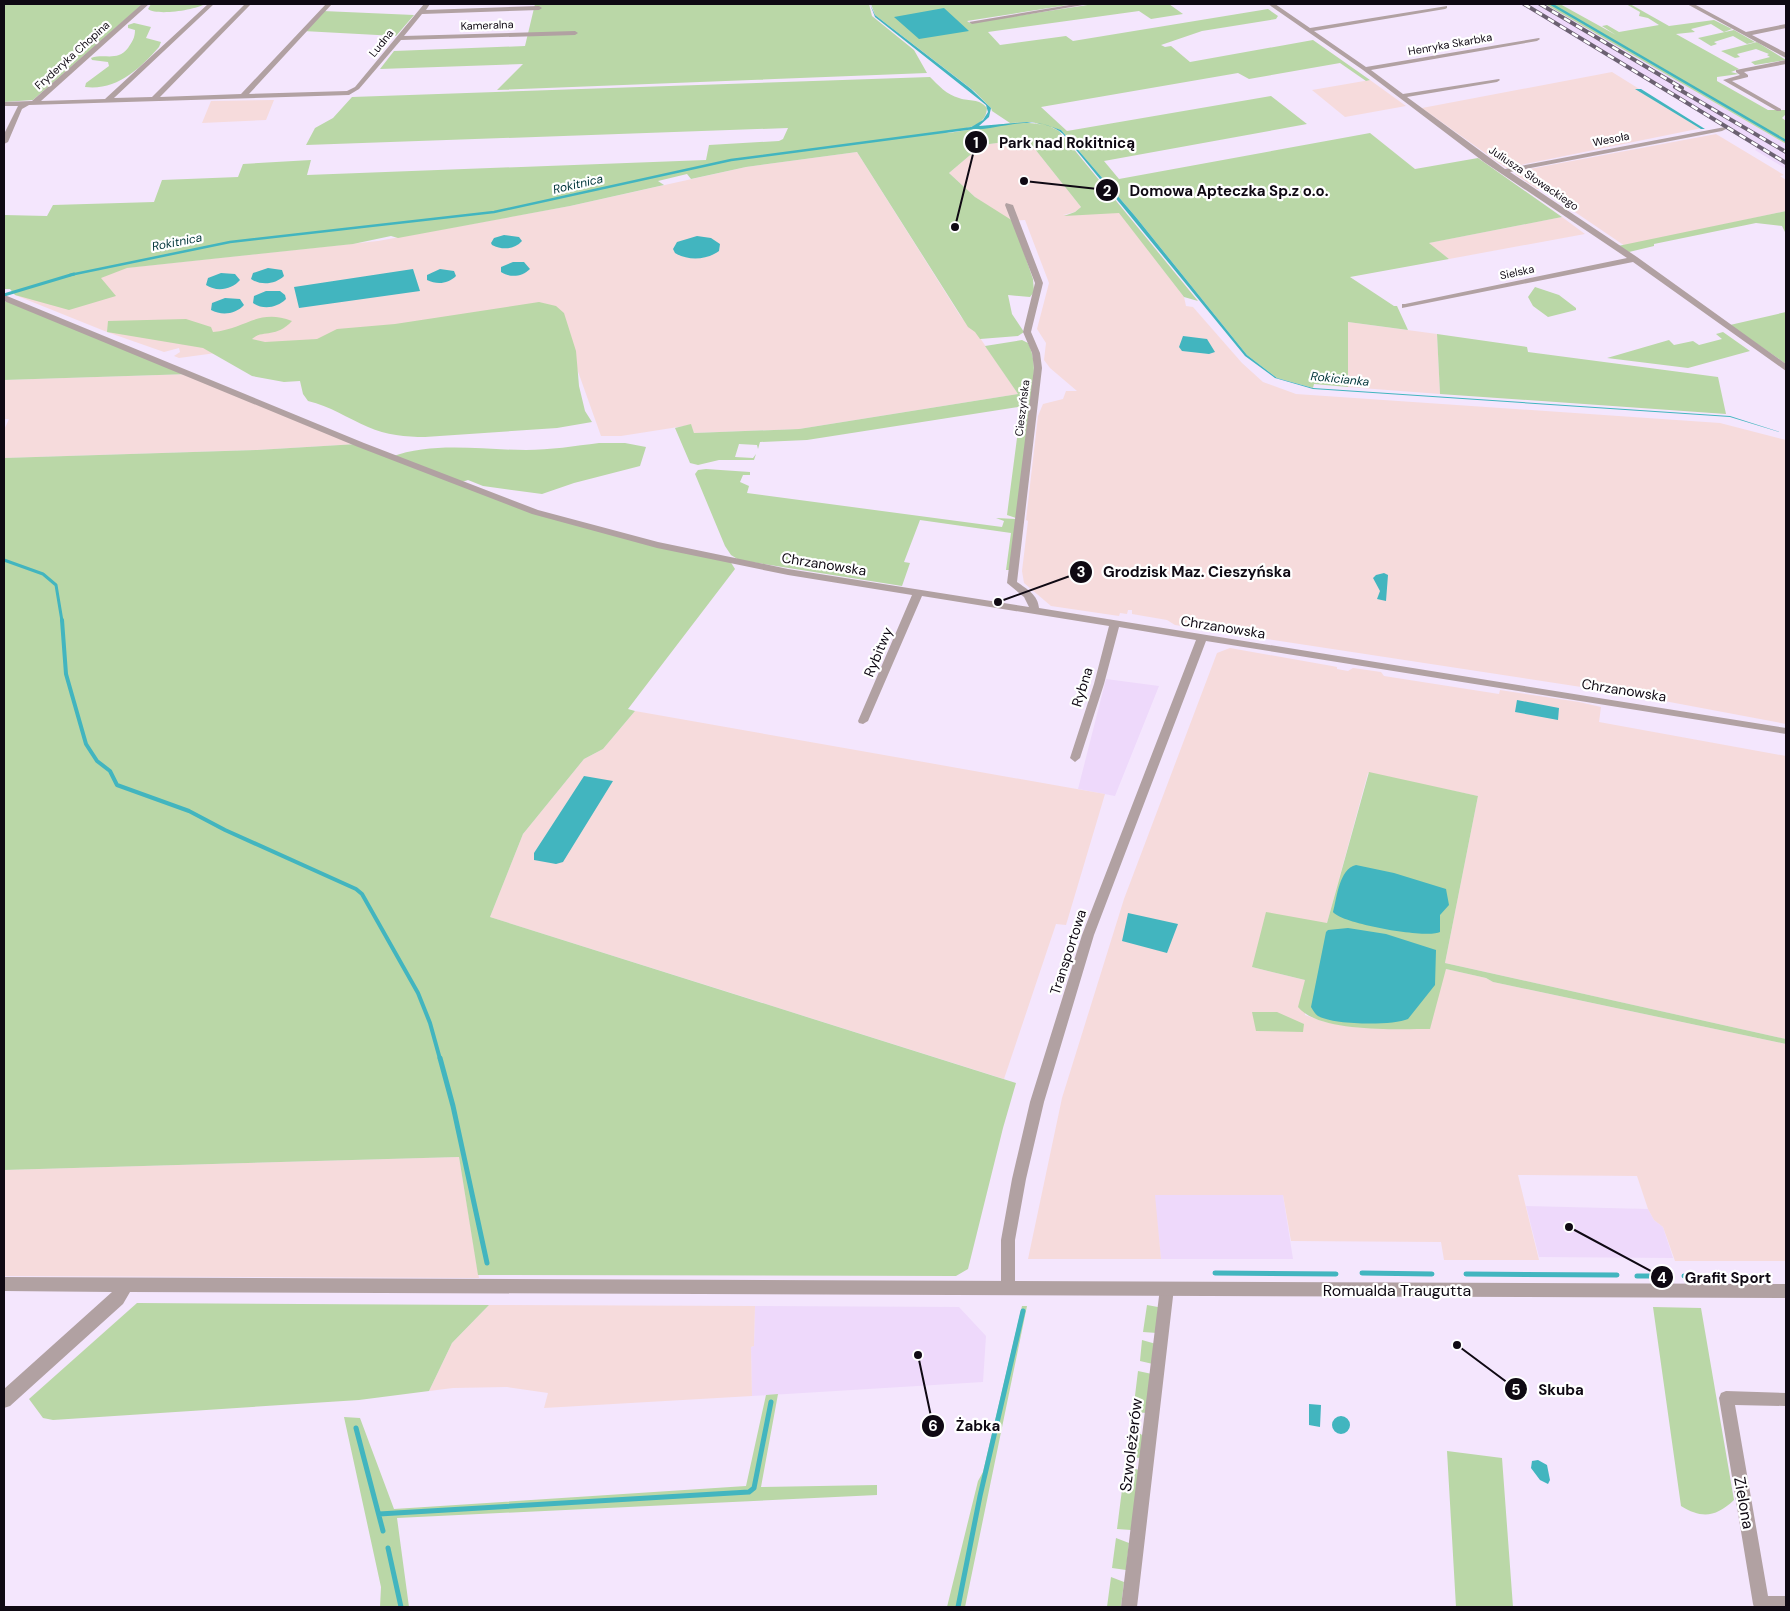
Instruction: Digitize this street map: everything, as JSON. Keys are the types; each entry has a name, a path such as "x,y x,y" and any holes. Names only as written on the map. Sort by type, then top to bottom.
{"street":[{"name":"Fryderyka Chopina","path":"35,102 146,4"},
{"path":"108,100 211,4"},
{"path":"154,99 248,4"},
{"path":"4,104 243,96 329,4"},
{"name":"Ludna","path":"243,96 349,93 357,88 427,4"},
{"path":"972,22 1086,4"},
{"name":"Juliusza Słowackiego","path":"1271,4 1366,69 1504,171 1634,259 1786,368"},
{"path":"1690,4 1786,56"},
{"path":"1308,30 1445,7"},
{"path":"420,12 539,8"},
{"path":"1745,34 1786,26"},
{"name":"Kameralna","path":"399,38 575,33"},
{"name":"Henryka Skarbka","path":"1366,69 1538,39"},
{"path":"1779,110 1726,80 1746,76 1738,72 1786,62"},
{"path":"1402,96 1497,80"},
{"path":"4,142 20,108 26,104"},
{"name":"Wesoła","path":"1504,171 1722,130"},
{"name":"Cieszyńska","path":"1008,205 1039,282 1028,332 1036,353 1037,373 1012,583 1032,599 1035,605 1033,611"},
{"name":"Sielska","path":"1405,306 1634,259"},
{"name":"Chrzanowska","path":"6,300 361,445 492,496 574,524 658,545 788,572 1631,705 1786,732"},
{"name":"Rybitwy","path":"863,721 918,593"},
{"name":"Rybna","path":"1076,758 1100,684 1115,624"},
{"name":"Transportowa","path":"1008,1287 1008,1240 1037,1102 1088,935 1202,638"},
{"name":"Romualda Traugutta","path":"4,1284 1786,1291"},
{"path":"4,1400 117,1299 125,1284"},
{"name":"Szwoleżerów","path":"1128,1607 1167,1288"},
{"name":"Zielona","path":"1762,1605 1726,1398 1786,1399"},
{"path":"1762,1605 1786,1604"}],"shaded area":[{"path":"1520,4 1545,4 1786,144 1786,169 1755,150 1758,148"},
{"path":"1612,72 1702,128 1506,168 1422,108"},
{"path":"1370,80 1406,106 1345,117 1312,90"},
{"path":"274,100 266,120 202,123 211,101"},
{"path":"1716,134 1784,175 1780,176 1786,180 1786,211 1625,246 1541,189 1537,189 1515,174 1524,170"},
{"path":"1027,139 1081,207 1075,212 1063,215 1119,212 1184,297 1186,306 1193,307 1242,363 1263,382 1296,394 1720,423 1786,440 1786,724 1627,694 1175,625 1167,620 1132,614 1132,610 1128,610 1127,614 1120,613 1119,616 1051,606 1024,583 1022,571 1038,416 1043,404 1063,399 1066,391 1077,391 1050,368 1044,360 1046,343 1037,329 1049,283 1025,220 1009,221 975,197 949,173 982,145"},
{"path":"857,152 961,317 976,332 1018,394 799,429 694,433 691,425 621,436 601,436 555,307 179,358 174,356 180,352 179,348 164,352 107,332 15,295 87,272 378,241 570,206 746,167"},
{"path":"1562,217 1585,234 1449,259 1428,243"},
{"path":"1348,322 1437,334 1440,394 1348,387"},
{"path":"190,374 357,444 257,450 4,458 4,430 9,419 4,419 4,380"},
{"path":"1230,648 1332,666 1348,671 1353,668 1381,672 1384,676 1499,694 1500,690 1579,702 1601,707 1599,722 1786,756 1786,1039 1445,963 1478,796 1368,773 1327,923 1252,967 1305,980 1305,1015 1325,1022 1408,1029 1446,969 1486,978 1493,982 1786,1044 1786,1261 1675,1261 1663,1227 1654,1220 1648,1209 1637,1176 1518,1175 1539,1260 1444,1260 1441,1242 1291,1241 1283,1195 1155,1195 1161,1259 1028,1259 1062,1098 1124,899 1217,653"},
{"path":"1106,679 1159,686 1115,796 1078,789"},
{"path":"635,711 1105,794 1066,925 1056,924 1004,1079 490,917 523,834 584,759 603,749"},
{"path":"459,1157 479,1278 4,1276 4,1170"},
{"path":"1154,1195 1283,1195 1293,1259 1161,1259"},
{"path":"1526,1206 1648,1209 1654,1220 1663,1227 1673,1258 1539,1257"},
{"path":"489,1305 755,1306 754,1346 751,1347 752,1396 544,1408 548,1393 507,1387 453,1388 429,1391 452,1343"},
{"path":"755,1306 959,1307 986,1336 983,1382 752,1396 751,1347 754,1346"}],"green space":[{"path":"4,4 143,4 33,100 4,102"},
{"path":"151,4 205,4 185,10 159,12 148,9"},
{"path":"535,4 869,4 872,16 914,50 927,73 497,90 523,64 380,69 394,51 525,46"},
{"path":"871,4 1074,4 967,21 970,23 1094,4 1169,4 1183,14 1151,19 1139,11 988,32 1000,45 1066,36 1073,41 1268,9 1278,16 1276,19 1202,31 1161,45 1165,47 1171,46 1190,62 1313,40 1370,80 1366,81 1340,63 1249,79 1238,73 1041,107 1067,131 1271,96 1307,124 1104,161 1119,179 1370,133 1415,169 1478,158 1562,217 1429,243 1449,259 1350,277 1394,306 1397,306 1408,330 1348,322 1348,387 1314,384 1313,388 1277,378 1247,355 1135,216 1061,130 1032,122 1010,123 992,111 974,91 875,15"},
{"path":"1545,4 1560,4 1616,35 1602,26 1607,25 1619,32 1659,25 1648,18 1639,16 1640,12 1626,4 1630,4 1669,26 1714,20 1732,29 1724,32 1711,24 1691,29 1695,32 1676,34 1739,69 1731,72 1739,74 1717,77 1717,81 1768,110 1786,110 1786,114 1782,118 1786,121 1786,144"},
{"path":"323,11 414,15 396,36 303,31"},
{"path":"134,23 151,27 146,38 161,42 159,47 144,63 117,82 107,86 85,87 86,83 109,66 108,62 92,60 91,58 115,56 124,52 132,42 135,33 135,30 128,28 128,25"},
{"path":"1734,30 1755,42 1747,44 1733,36 1714,42 1717,44 1711,46 1698,38"},
{"path":"1757,42 1786,60 1755,65 1751,62 1770,57 1767,55 1769,54 1756,49 1737,54 1740,57 1735,58 1721,51"},
{"path":"930,77 951,95 978,101 987,108 982,120 977,124 945,133 1017,123 1032,123 1059,131 1198,301 1184,297 1119,213 1064,216 1075,212 1081,207 1027,139 982,145 949,173 975,197 1013,221 1033,279 1034,292 1030,297 1008,295 1012,314 1024,332 1018,336 980,339 968,327 857,152 746,167 691,179 687,174 658,181 664,185 570,206 398,238 391,236 353,244 127,268 101,278 116,296 69,310 15,295 10,289 4,289 4,215 47,216 53,205 154,202 162,180 238,177 243,164 311,160 307,175 706,160 709,145 779,141 783,139 788,128 306,145 315,128 333,118 352,97"},
{"path":"1786,211 1786,234 1782,226 1756,223 1654,244 1654,246 1629,252 1618,246"},
{"path":"1535,287 1559,295 1576,310 1548,317 1533,306 1528,297"},
{"path":"9,301 190,374 4,380 4,302"},
{"path":"539,302 556,306 564,313 576,351 579,386 585,411 592,422 557,428 425,437 389,434 375,430 331,409 308,401 303,394 300,381 284,382 252,376 203,348 107,332 108,321 186,319 211,327 213,332 252,320 270,317 292,321 280,330 260,334 252,339 265,342 317,339 337,329 395,324"},
{"path":"1786,312 1786,364 1730,325"},
{"path":"1723,332 1750,351 1688,368 1607,358 1669,340 1674,345 1693,341 1699,345 1722,339 1716,334"},
{"path":"1437,334 1527,347 1528,352 1718,377 1726,414 1440,394"},
{"path":"1022,340 1028,343 1034,366 1030,405 807,440 760,442 758,449 757,445 739,444 735,457 753,458 756,454 754,460 719,460 698,465 690,463 675,428 691,424 694,433 799,429 1018,394 985,346"},
{"path":"1030,406 1016,518 1007,515 1021,407"},
{"path":"599,443 625,443 646,447 640,466 574,483 542,494 483,486 468,480 459,483 535,512 730,561 735,569 628,709 635,711 603,749 584,759 523,834 490,917 1016,1083 968,1269 956,1276 478,1275 459,1157 4,1170 4,458 257,450 357,444 391,457 424,449 535,450"},
{"path":"698,470 750,472 750,475 743,475 740,482 749,486 747,493 1002,527 1004,521 996,518 1016,519 1010,570 1006,570 1011,533 920,520 904,562 910,563 902,586 739,560 731,555 725,546 695,474"},
{"path":"1369,772 1478,796 1445,963 1786,1039 1786,1044 1493,982 1486,978 1446,969 1430,1029 1360,1028 1323,1021 1308,1015 1298,1007 1305,980 1252,967 1266,912 1327,923"},
{"path":"1252,1012 1277,1012 1304,1024 1303,1032 1256,1031"},
{"path":"137,1303 489,1305 452,1343 429,1391 359,1400 53,1420 43,1418 29,1399"},
{"path":"1147,1305 1158,1307 1157,1333 1143,1332"},
{"path":"1022,1306 1027,1306 965,1607 947,1607 978,1481 983,1472"},
{"path":"1653,1307 1701,1308 1734,1500 1715,1513 1696,1513 1681,1506"},
{"path":"1142,1340 1156,1344 1153,1364 1140,1361"},
{"path":"1138,1371 1152,1374 1147,1413 1133,1412"},
{"path":"778,1394 761,1487 877,1485 877,1495 397,1518 409,1607 380,1607 381,1587 344,1417 360,1418 394,1509 746,1486 766,1395"},
{"path":"1130,1432 1141,1434 1143,1437 1140,1458 1127,1457"},
{"path":"1447,1451 1502,1458 1513,1607 1456,1607"},
{"path":"1125,1466 1139,1470 1131,1530 1117,1529"},
{"path":"1116,1538 1129,1543 1126,1570 1112,1568"},
{"path":"1111,1577 1124,1582 1121,1607 1107,1607"}],"water":[{"path":"870,4 875,15 971,89 991,108 989,117 979,126 1027,122 1037,123 968,129 983,120 988,112 986,105 875,17"},
{"path":"944,8 969,31 919,39 894,17"},
{"path":"1635,89 1641,89 1705,129 1701,129"},
{"path":"1053,127 1061,130 1135,216 1247,355 1277,378 1313,388 1730,416 1786,434 1730,417 1313,389 1275,378 1245,356 1063,134"},
{"path":"504,235 519,237 522,241 508,248 492,245 491,243 494,238"},
{"path":"697,236 711,238 720,244 719,251 703,258 691,258 675,253 673,249 677,242"},
{"path":"513,262 524,262 530,269 516,276 501,272 501,267"},
{"path":"268,268 282,270 284,276 277,281 268,283 259,283 251,279 253,273"},
{"path":"413,269 420,291 299,308 294,287"},
{"path":"440,269 454,271 456,276 450,281 442,283 427,280 427,275"},
{"path":"221,273 235,274 240,280 233,286 224,289 214,289 206,285 208,278"},
{"path":"266,291 280,291 285,295 286,299 270,307 261,307 253,303 254,296"},
{"path":"225,298 240,299 244,305 229,313 211,310 212,303"},
{"path":"1183,336 1207,339 1215,352 1209,354 1182,351 1179,347"},
{"path":"1384,573 1388,575 1386,601 1377,599 1380,591 1373,578"},
{"path":"1517,700 1559,708 1558,720 1515,712"},
{"path":"584,776 613,781 563,862 556,864 534,860 534,853"},
{"path":"1356,865 1394,873 1446,889 1449,905 1440,915 1440,932 1419,934 1385,929 1352,921 1340,917 1333,912 1342,878 1350,868"},
{"path":"1128,913 1178,924 1167,953 1122,941"},
{"path":"1348,928 1386,934 1436,950 1435,985 1408,1019 1377,1024 1349,1023 1326,1019 1318,1016 1313,1011 1311,1007 1326,932 1328,930"},
{"path":"1309,1404 1321,1405 1320,1427 1309,1425"},
{"path":"1341,1416 1347,1419 1350,1425 1347,1431 1341,1434 1335,1431 1332,1425 1335,1419"},
{"path":"1538,1460 1547,1465 1550,1480 1548,1484 1540,1480 1531,1468 1532,1461"}],"waterway":[{"path":"1551,4 1786,141"},
{"name":"Rokitnica","path":"72,275 230,242 494,212 731,160 973,128"},
{"name":"Rokitnica","path":"4,295 72,275"},
{"path":"4,560 43,574 56,585 62,621"},
{"path":"62,620 66,674 86,744 97,761 110,771 117,785 189,811 225,830 356,889 362,894 418,993 430,1023 440,1059"},
{"path":"440,1058 453,1106 487,1263"},
{"path":"1215,1273 1336,1274"},
{"path":"1362,1273 1432,1274"},
{"path":"1466,1274 1617,1275"},
{"path":"1637,1276 1658,1276"},
{"path":"1684,1276 1714,1277"},
{"path":"1743,1277 1764,1277"},
{"path":"958,1607 980,1496 1023,1311"},
{"path":"379,1514 749,1492 754,1488 771,1402"},
{"path":"356,1428 383,1531"},
{"path":"388,1548 401,1607"}],"railway":[{"path":"1524,4 1786,163"},
{"path":"1540,4 1682,88"},
{"path":"1675,87 1786,152"}],"place":[{"name":"Domowa Apteczka Sp.z o.o.","path":"1024,181"},
{"name":"Park nad Rokitnicą","path":"955,227"},
{"name":"Grodzisk Maz. Cieszyńska","path":"998,602"},
{"name":"Grafit Sport","path":"1569,1227"},
{"name":"Skuba","path":"1457,1345"},
{"name":"Żabka","path":"918,1355"}],"water label":[{"name":"Rokicianka","path":"1340,379"}]}
